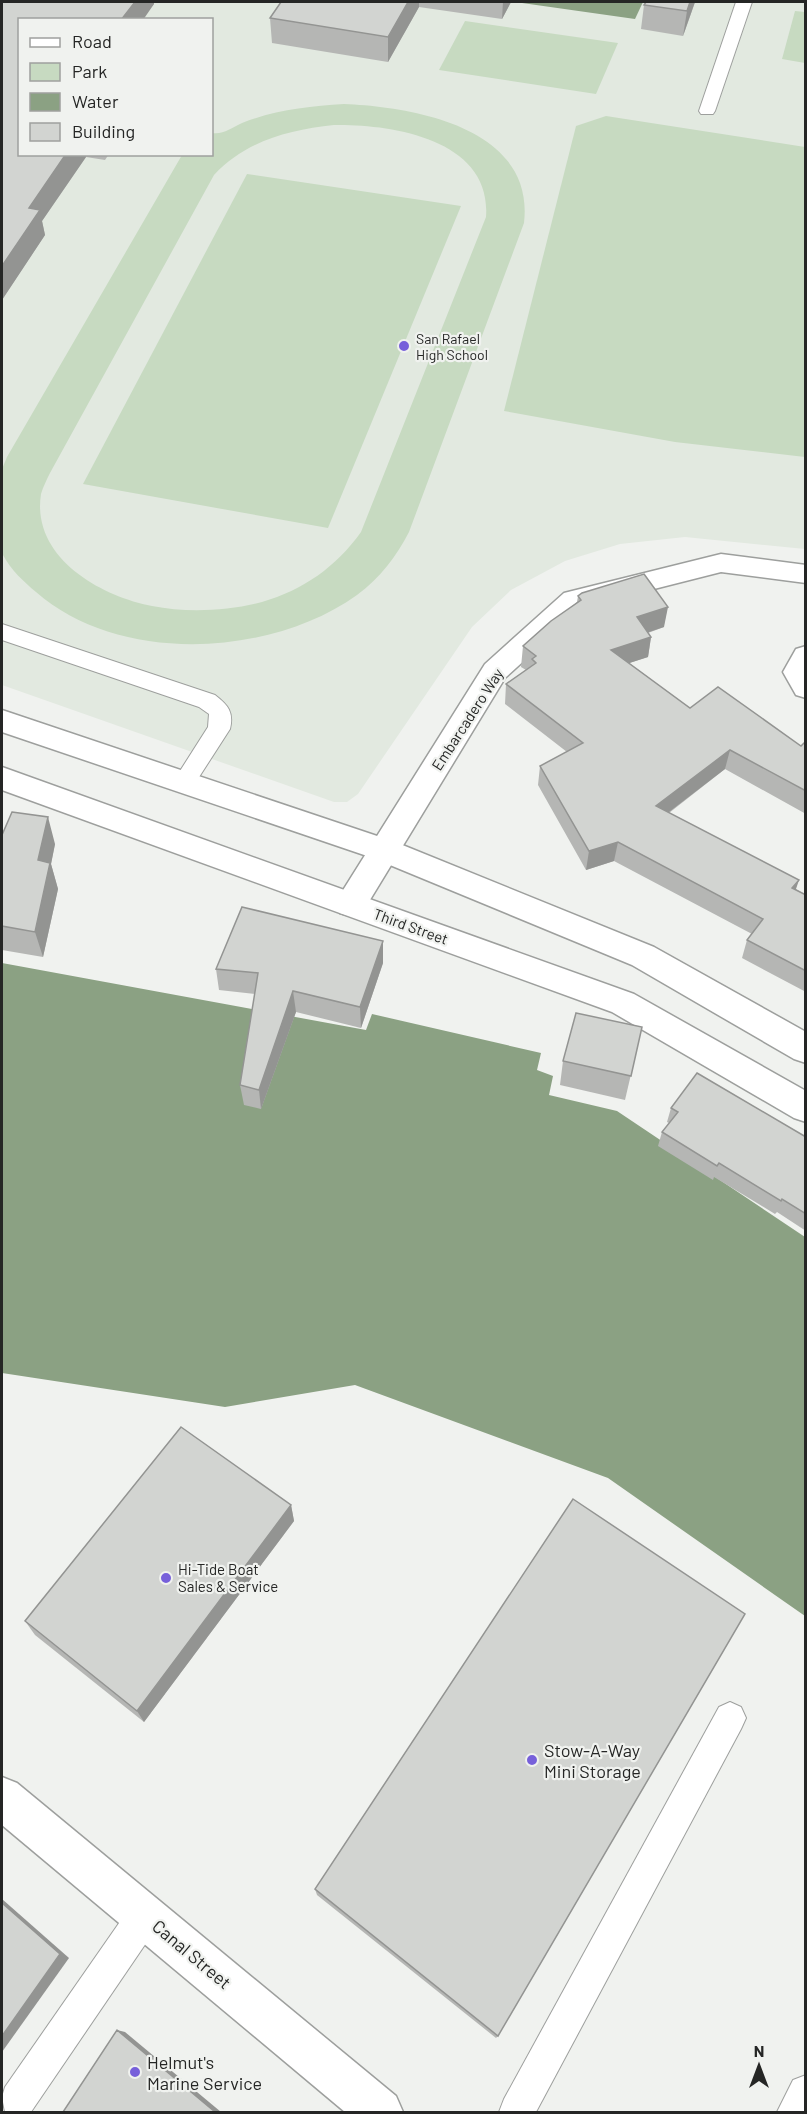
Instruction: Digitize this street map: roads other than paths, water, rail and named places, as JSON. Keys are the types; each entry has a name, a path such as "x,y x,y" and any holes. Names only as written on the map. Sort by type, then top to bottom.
{"main road":[{"name":"Embarcadero Way","path":"351,904 495,671 574,600 721,563 806,574"},
{"path":"806,656 797,672 806,688"},
{"path":"2,721 384,850 643,956 806,1049"},
{"name":"Third Street","path":"2,778 623,1003 806,1108"},
{"name":"Canal Street","path":"2,1798 145,1915 367,2108"}],"lane":[{"path":"707,111 744,2"},
{"path":"2,632 207,701 219,710 221,721 219,729 184,782"},
{"path":"517,2112 730,1718"},
{"path":"18,2100 145,1915"},
{"path":"795,2112 806,2093"}],"water":[{"path":"515,2 643,2 635,19"},
{"path":"2,963 366,1030 372,1014 541,1053 537,1070 553,1076 549,1095 617,1111 805,1237 805,1616 608,1478 355,1385 225,1407 2,1373"}],"place":[{"name":"San Rafael High School","path":"404,346"},
{"name":"Hi-Tide Boat Sales & Service","path":"166,1578"},
{"name":"Stow-A-Way Mini Storage","path":"532,1760"},
{"name":"Helmut's Marine Service","path":"135,2072"}]}
